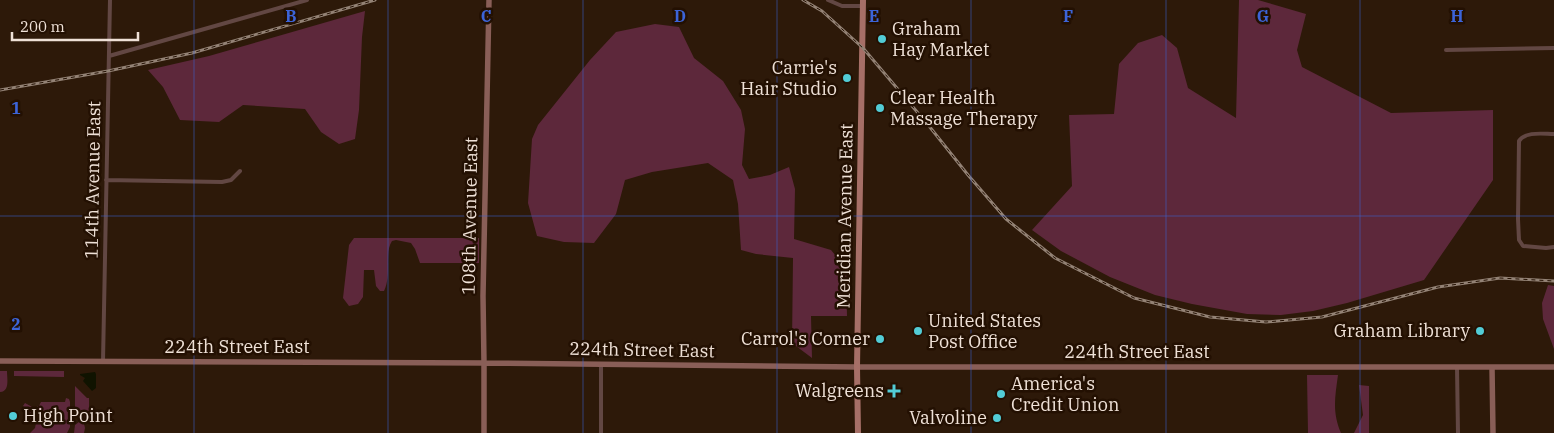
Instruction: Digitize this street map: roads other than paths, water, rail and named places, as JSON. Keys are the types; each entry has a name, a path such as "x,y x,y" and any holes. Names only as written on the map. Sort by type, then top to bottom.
{"main road":[{"name":"108th Avenue East","path":"484,433 483,273 489,0"},
{"name":"Meridian Avenue East","path":"858,433 857,367 863,3"},
{"name":"224th Street East","path":"0,361 857,367 1554,367"},
{"path":"1492,367 1493,433"}],"street":[{"name":"114th Avenue East","path":"103,361 110,0"},
{"path":"110,56 307,0"},
{"path":"828,0 842,6 863,3"},
{"path":"1446,50 1554,48"},
{"path":"1554,134 1532,134 1522,137 1519,141 1518,152 1519,240 1521,245 1527,247 1554,247"},
{"path":"106,180 222,182 231,180 240,171"},
{"path":"601,364 601,433"},
{"path":"1457,367 1458,433"}],"railway":[{"path":"0,90 108,71 192,53 375,0"},
{"path":"803,0 822,11 863,48 1006,219 1055,258 1134,298 1210,317 1266,322 1322,317 1438,287 1500,278 1554,281"}],"place":[{"name":"Graham Hay Market","path":"882,39"},
{"name":"Carrie's Hair Studio","path":"847,78"},
{"name":"Clear Health Massage Therapy","path":"880,108"},
{"name":"United States Post Office","path":"918,331"},
{"name":"Graham Library","path":"1480,331"},
{"name":"Carrol's Corner","path":"880,339"},
{"name":"Walgreens","path":"894,391"},
{"name":"America's Credit Union","path":"1001,394"},
{"name":"High Point","path":"13,416"},
{"name":"Valvoline","path":"997,418"}]}
